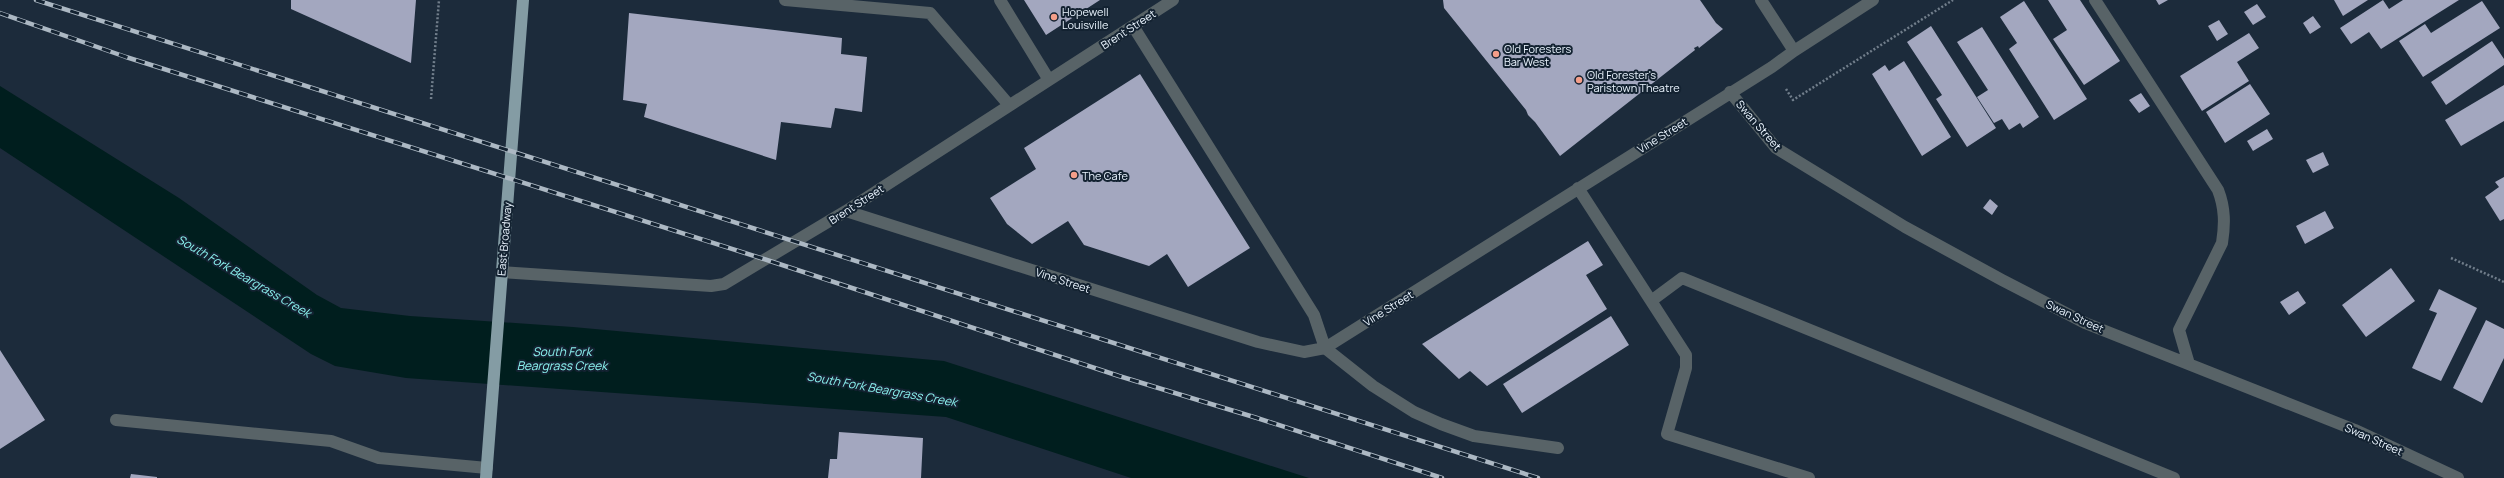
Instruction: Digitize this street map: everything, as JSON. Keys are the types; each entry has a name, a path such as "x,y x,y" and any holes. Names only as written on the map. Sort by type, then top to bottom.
{"main road":[{"name":"East Broadway","path":"486,473 523,0"}],"street":[{"path":"785,0 930,13 1009,105"},
{"path":"1000,0 1049,80"},
{"name":"Brent Street","path":"502,272 710,286 724,284 846,211 1173,0"},
{"path":"1761,0 1794,51"},
{"name":"Vine Street","path":"846,211 1258,342 1304,352 1325,348 1772,67 1873,0"},
{"path":"2096,0 2218,190 2222,200 2225,220 2222,243 2179,330 2189,364"},
{"path":"1133,26 1314,315 1325,348 1373,386 1414,412 1441,424 1474,436 1558,448"},
{"name":"Swan Street","path":"1730,92 1776,148 1905,227 2085,323 2355,430 2458,478"},
{"path":"1578,188 1686,355 1686,368 1667,434 1809,478"},
{"path":"1651,301 1682,278 2174,478"},
{"path":"116,420 331,441 379,458 486,473"}],"path":[{"path":"432,99 439,0"},
{"path":"1772,67 1793,100 1952,0"},
{"path":"2451,258 2504,282"}],"water":[{"name":"South Fork Beargrass Creek","path":"0,86 179,198 317,295 341,308 410,316 573,327 944,361 1309,478 1131,478 946,417 406,378 335,366 311,354 0,148"}],"building":[{"path":"291,0 416,0 411,63 291,9"},
{"name":"Hopewell Louisville","path":"1024,0 1100,0 1046,35"},
{"name":"Old Forester's Paristown Theatre","path":"1443,0 1700,0 1716,23 1723,29 1699,48 1698,46 1694,48 1695,50 1560,156 1535,122 1528,115 1526,110 1444,8"},
{"path":"2048,0 2080,0 2120,61 2084,85 2053,39 2067,30"},
{"path":"2156,0 2168,0 2159,5"},
{"path":"2334,0 2368,0 2343,16"},
{"path":"2383,0 2389,9 2403,0 2459,0 2381,49 2369,32 2351,44 2340,28"},
{"path":"2024,1 2087,99 2054,120 2009,49 2017,43 2000,17"},
{"path":"2482,1 2500,28 2423,77 2399,41 2425,24 2431,33"},
{"path":"2257,4 2266,17 2253,25 2244,12"},
{"path":"629,13 842,38 841,54 867,57 862,112 835,108 831,128 781,122 776,160 644,117 647,104 623,100"},
{"path":"2313,16 2321,27 2310,34 2303,23"},
{"path":"2219,20 2228,34 2217,41 2208,26"},
{"path":"1931,26 1996,128 1967,147 1936,99 1942,95 1907,42"},
{"path":"1982,27 2039,117 2023,128 2020,123 2009,130 2002,119 1994,123 1977,97 1988,90 1957,42"},
{"path":"2249,33 2259,48 2237,62 2249,81 2202,111 2180,76"},
{"path":"2492,41 2504,59 2504,65 2446,105 2431,82"},
{"path":"1904,61 1951,137 1922,156 1872,74 1885,65 1889,71"},
{"path":"1140,74 1250,248 1188,287 1167,254 1149,266 1084,245 1068,221 1032,244 1007,224 990,198 1036,169 1024,148"},
{"path":"2250,84 2270,114 2225,143 2206,112"},
{"path":"2504,85 2504,121 2461,146 2445,120"},
{"path":"2141,93 2150,106 2139,113 2129,100"},
{"path":"2267,129 2273,139 2253,151 2247,141"},
{"path":"2323,152 2329,165 2313,173 2306,160"},
{"path":"2504,177 2504,219 2500,221 2485,197 2499,187 2495,182"},
{"path":"1990,199 1998,206 1992,215 1983,208"},
{"path":"2325,211 2334,228 2305,244 2296,226"},
{"path":"1588,241 1603,265 1586,275 1607,309 1487,386 1470,371 1459,379 1422,344"},
{"path":"2391,268 2415,301 2366,337 2342,305"},
{"path":"2439,289 2477,308 2441,381 2412,368 2437,313 2429,310"},
{"path":"2298,291 2306,303 2289,315 2280,302"},
{"path":"1611,316 1629,345 1522,413 1503,384"},
{"path":"2486,320 2504,329 2504,358 2482,403 2453,388"},
{"path":"0,350 45,420 0,449"},
{"path":"839,432 923,438 921,478 828,478 830,459 837,459"},
{"path":"131,474 157,477 157,478 130,478"}],"railway":[{"path":"36,0 1538,478"},
{"path":"0,13 126,57 767,260 1119,376 1257,418 1442,478"}],"place":[{"name":"Hopewell Louisville","path":"1054,17"},
{"name":"Old Foresters Bar West","path":"1496,54"},
{"name":"Old Forester's Paristown Theatre","path":"1579,80"},
{"name":"The Cafe","path":"1074,175"}]}
